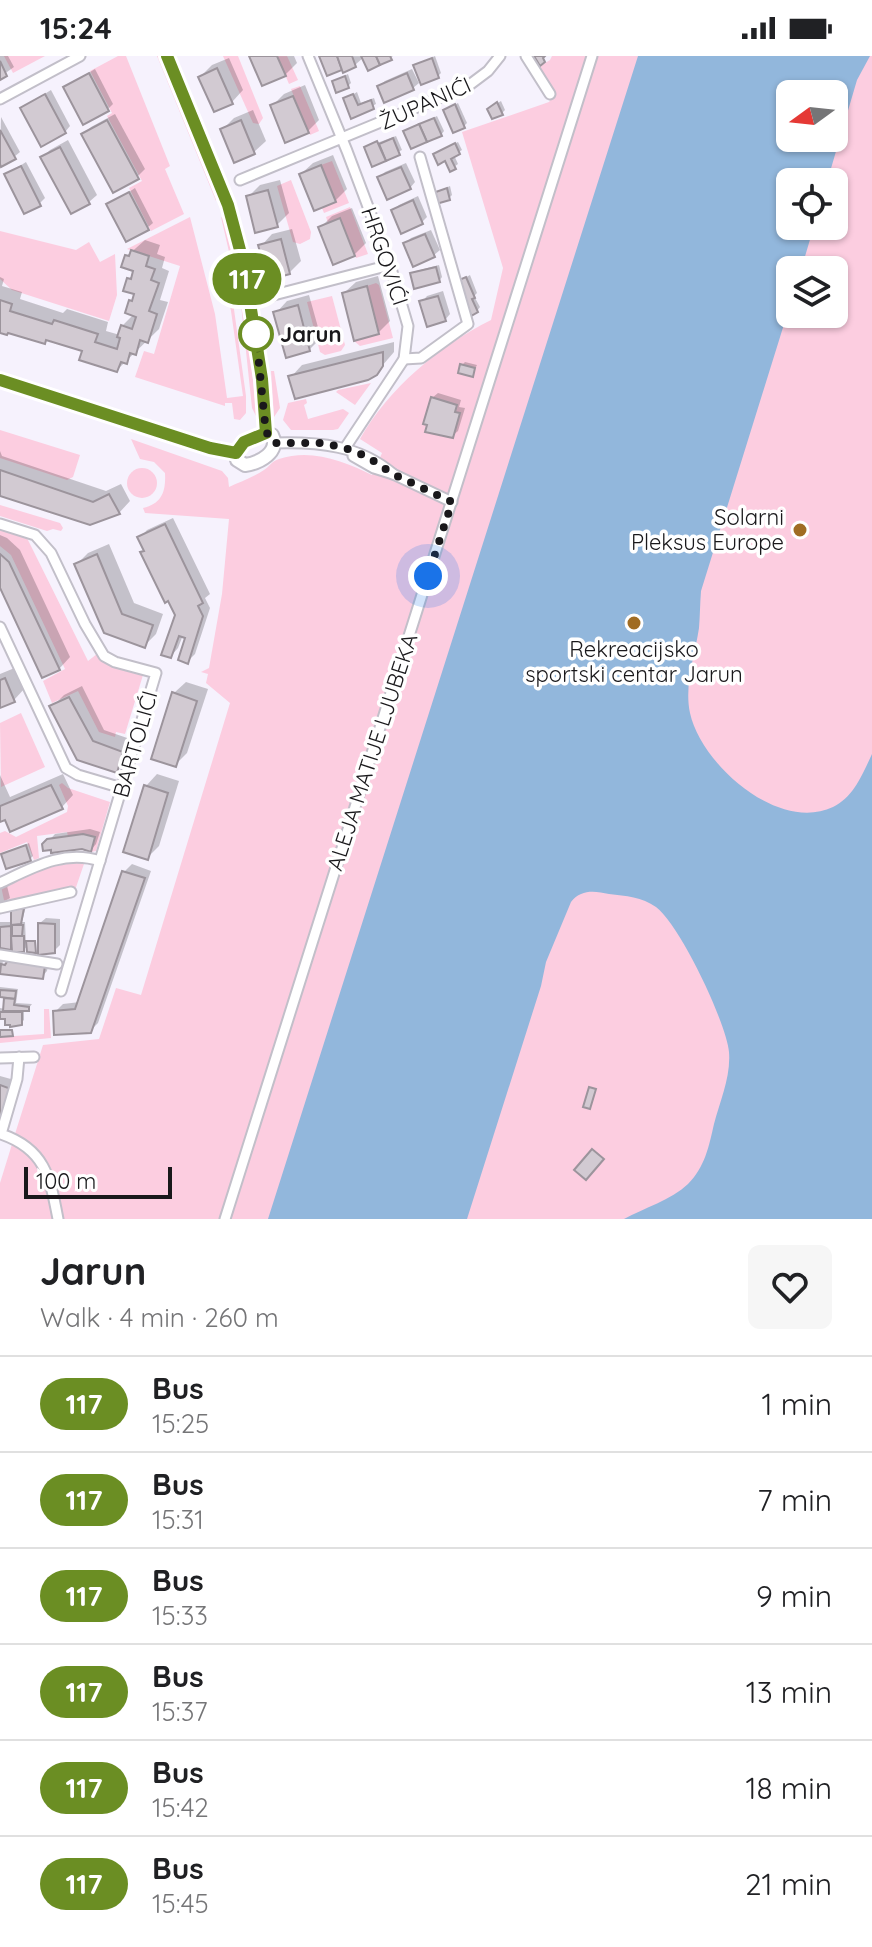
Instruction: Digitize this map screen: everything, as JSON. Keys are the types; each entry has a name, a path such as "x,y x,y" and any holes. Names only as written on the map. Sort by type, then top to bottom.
{"street":[{"path":"0,99 80,56"},
{"path":"167,56 228,205 244,265 262,379 266,433"},
{"name":"HRGOVIĆI","path":"308,56 390,265 408,326 404,359"},
{"name":"ŽUPANIĆI","path":"240,180 468,86 488,71 500,56"},
{"path":"526,56 550,94"},
{"name":"ALEJA MATIJE LJUBEKA","path":"225,1219 592,56"},
{"path":"345,448 404,359 421,358 465,328 469,319 420,157"},
{"path":"266,297 390,265"},
{"path":"0,380 210,448 236,453"},
{"path":"266,433 272,435 276,443 268,455 249,465 237,460 236,453 244,442 266,433"},
{"path":"276,443 323,443 345,448 374,468 452,502"},
{"name":"BARTOLIĆI","path":"0,524 35,535 51,553 104,656 156,673 61,991"},
{"path":"0,627 66,768 78,775 122,788"},
{"path":"0,883 47,861 85,856 100,861"},
{"path":"0,908 71,892"},
{"path":"0,955 57,964"},
{"path":"19,1057 17,1079 1,1134 24,1143 40,1160 52,1187 58,1219"},
{"path":"0,1058 34,1057"}],"shaded area":[{"path":"4,56 45,56 13,73"},
{"path":"118,56 126,56 170,166 165,169 184,214 151,231 129,188 142,181 107,116 112,113 90,71"},
{"path":"157,56 162,56 217,193 216,201"},
{"path":"223,56 238,56 263,118 259,124 253,123"},
{"path":"277,56 287,56 298,80 289,84"},
{"name":"Rekreacijsko sportski centar Jarun","path":"530,56 534,56 540,66 552,56 872,56 872,1219 62,1219 41,1160 26,1141 15,1134 43,1045 99,1039 116,988 141,995 230,703 206,683 208,674 201,672 209,668 222,594 229,519 145,513 143,508 162,496 165,473 154,462 140,459 131,439 222,471 228,478 229,487 260,473 277,460 291,456 315,456 339,461 372,475 382,453 360,439 385,403 434,356 491,320 503,268 462,132 549,102 554,95"},
{"path":"300,86 319,131 310,135 291,89"},
{"path":"332,161 349,203 324,213 322,208 336,202 321,165"},
{"path":"291,180 311,232 310,239 300,244 293,242 277,186"},
{"path":"350,207 368,254 356,258 340,219 328,223 326,217"},
{"path":"190,217 215,314 227,398 243,396 222,267 228,266 246,396 246,413 240,420 234,419 232,403 225,403 225,406 135,377 144,351 154,354 180,266 127,249"},
{"path":"221,217 228,223 245,303 257,418 252,408 241,304"},
{"path":"0,231 76,250 89,242 100,262 115,254 117,295 109,321 12,290 0,279"},
{"path":"376,283 393,338 360,346 354,341 379,334 367,286"},
{"path":"332,296 345,345 341,351 325,355 320,352 307,302"},
{"path":"271,371 274,371 280,408 274,417"},
{"path":"371,383 355,405 336,392 338,390"},
{"path":"306,399 304,405 308,419 343,409 349,413 338,429 291,430 283,420 288,403"},
{"path":"0,430 80,455 73,477 67,480 0,458"},
{"path":"142,468 152,473 157,483 152,493 142,498 132,493 127,483 132,473"},
{"path":"0,505 60,523 63,528 61,531 47,531 0,516"},
{"path":"0,530 27,538 88,661 97,654 107,664 143,675 125,734 116,732 115,737 99,732 78,691 52,703 43,681 65,669 11,555 0,546"},
{"path":"21,713 45,767 1,787 0,723"},
{"path":"62,783 68,788 110,802 96,851 91,852 95,837 83,834 68,836 67,832 37,836 39,858 34,860 27,842 0,853 0,833 5,831 16,837 67,812 68,806 59,785"},
{"path":"85,861 73,896 71,889 5,905 1,886 37,869"},
{"path":"44,1009 49,1009 51,1038 0,1043 0,1037 44,1034"},
{"path":"13,1141 43,1175 55,1219 0,1219 0,1183"}],"water":[{"path":"638,56 870,56 857,80 848,111 848,80 776,80 776,152 836,152 831,168 776,168 776,240 810,240 805,256 776,256 776,328 783,328 701,591 688,702 697,733 726,772 766,802 789,810 812,813 840,803 857,784 872,754 872,1219 624,1219 674,1195 699,1171 724,1089 729,1052 720,1019 700,975 666,917 656,907 639,899 593,892 579,895 571,902 546,962 467,1219 268,1219"}],"building":[{"path":"249,56 277,56 286,76 262,86"},
{"path":"319,56 337,56 342,70 327,76"},
{"path":"337,56 352,56 356,67 343,73"},
{"path":"361,56 376,56 380,65 368,71"},
{"path":"376,56 390,56 392,60 380,65"},
{"path":"534,56 545,56 545,62 540,66"},
{"path":"432,58 439,78 421,85 413,65"},
{"path":"0,61 7,76 0,80"},
{"path":"217,68 233,104 214,112 198,77"},
{"path":"89,73 109,111 83,125 63,87"},
{"path":"407,73 414,90 384,103 377,86"},
{"path":"345,76 349,88 336,93 332,81"},
{"path":"45,94 66,133 41,147 20,108"},
{"path":"353,94 358,105 371,100 374,109 351,119 343,98"},
{"path":"293,96 309,133 285,143 270,105"},
{"path":"497,102 503,115 492,119 487,109"},
{"path":"455,104 465,128 453,133 443,110"},
{"path":"434,118 442,136 427,142 419,124"},
{"path":"107,120 139,179 113,193 81,134"},
{"path":"241,120 255,154 234,163 220,129"},
{"path":"419,124 427,142 411,149 403,131"},
{"path":"0,130 16,159 1,167 0,164"},
{"path":"393,138 400,155 386,161 379,144"},
{"path":"377,141 386,161 372,167 364,147"},
{"path":"455,143 460,154 451,159 456,169 450,172 445,161 438,165 433,154"},
{"path":"60,147 90,204 71,214 40,157"},
{"path":"321,165 336,202 314,211 299,174"},
{"path":"21,166 41,206 24,214 4,174"},
{"path":"401,167 411,189 387,200 377,177"},
{"path":"447,188 450,200 436,204 433,193"},
{"path":"268,190 278,227 255,233 246,196"},
{"path":"129,192 149,230 126,242 106,204"},
{"path":"413,200 423,224 401,234 391,210"},
{"path":"340,218 355,256 333,265 318,227"},
{"path":"425,234 435,257 413,267 403,243"},
{"path":"281,239 290,274 268,280 258,245"},
{"path":"131,250 149,256 146,266 155,269 151,280 159,283 149,311 157,314 148,343 140,340 136,355 130,353 127,364 121,362 117,372 79,360 82,351 46,340 45,344 0,333 0,300 12,304 10,311 52,324 54,320 98,334 95,342 117,349 121,325 132,329 136,317 125,313 134,294 123,291 133,271 121,267 125,255 129,256"},
{"path":"436,267 440,282 414,289 410,273"},
{"path":"466,277 478,312 471,316 459,280"},
{"path":"367,286 379,334 354,341 342,293"},
{"path":"438,296 446,321 427,327 419,301"},
{"path":"298,305 310,351 286,358 273,312"},
{"path":"383,352 383,366 377,375 368,380 295,399 288,376"},
{"path":"460,364 475,368 473,377 458,373"},
{"path":"431,397 457,405 455,412 460,413 453,438 425,432 427,425 423,424"},
{"path":"0,470 93,502 109,494 120,514 90,525 0,496"},
{"path":"165,524 203,603 198,606 203,616 188,664 178,660 185,638 179,636 171,658 161,655 175,615 168,601 165,603 140,552 144,551 137,537"},
{"path":"0,554 9,562 60,670 42,678 0,588"},
{"path":"97,554 122,614 153,625 145,648 104,633 74,564"},
{"path":"5,678 15,702 0,708 0,680"},
{"path":"172,692 197,701 176,767 151,759"},
{"path":"69,697 93,741 123,752 117,773 77,760 49,706"},
{"path":"51,785 63,809 10,832 5,820 0,822 0,806"},
{"path":"144,785 168,793 148,860 123,852"},
{"path":"83,834 95,837 91,852 82,849 51,853 51,850 43,851 42,844 47,839"},
{"path":"26,845 31,861 6,869 1,854"},
{"path":"122,871 145,878 91,1033 54,1035 53,1011 75,1009"},
{"path":"24,908 21,924 11,925 11,910"},
{"path":"38,923 55,924 55,953 38,955"},
{"path":"12,925 23,925 22,936 12,936"},
{"path":"11,926 11,950 0,948 0,927"},
{"path":"11,936 24,936 24,952 12,952"},
{"path":"26,941 35,941 36,953 27,952"},
{"path":"8,960 45,966 43,979 0,974 1,964 5,965"},
{"path":"0,990 16,991 15,999 0,997"},
{"path":"4,998 15,999 14,1005 29,1007 29,1011 3,1011"},
{"path":"0,1012 22,1012 22,1025 5,1025 5,1019 0,1019"},
{"path":"0,1030 12,1030 13,1036 0,1037"},
{"path":"0,1085 11,1089 0,1125"},
{"path":"589,1087 596,1089 590,1109 583,1107"},
{"path":"592,1149 604,1159 586,1180 574,1170"}],"bus line":[{"name":"117","path":"0,380 210,448 236,453 244,442 266,433 255,322 244,265 228,205 167,56"}],"place":[{"name":"Jarun","path":"256,334"},
{"name":"Solarni Pleksus Europe","path":"800,530"},
{"name":"Rekreacijsko sportski centar Jarun","path":"634,623"}],"route":[{"path":"256,334 266,433 272,435 276,443 323,443 345,448 452,502 428,576"}]}
